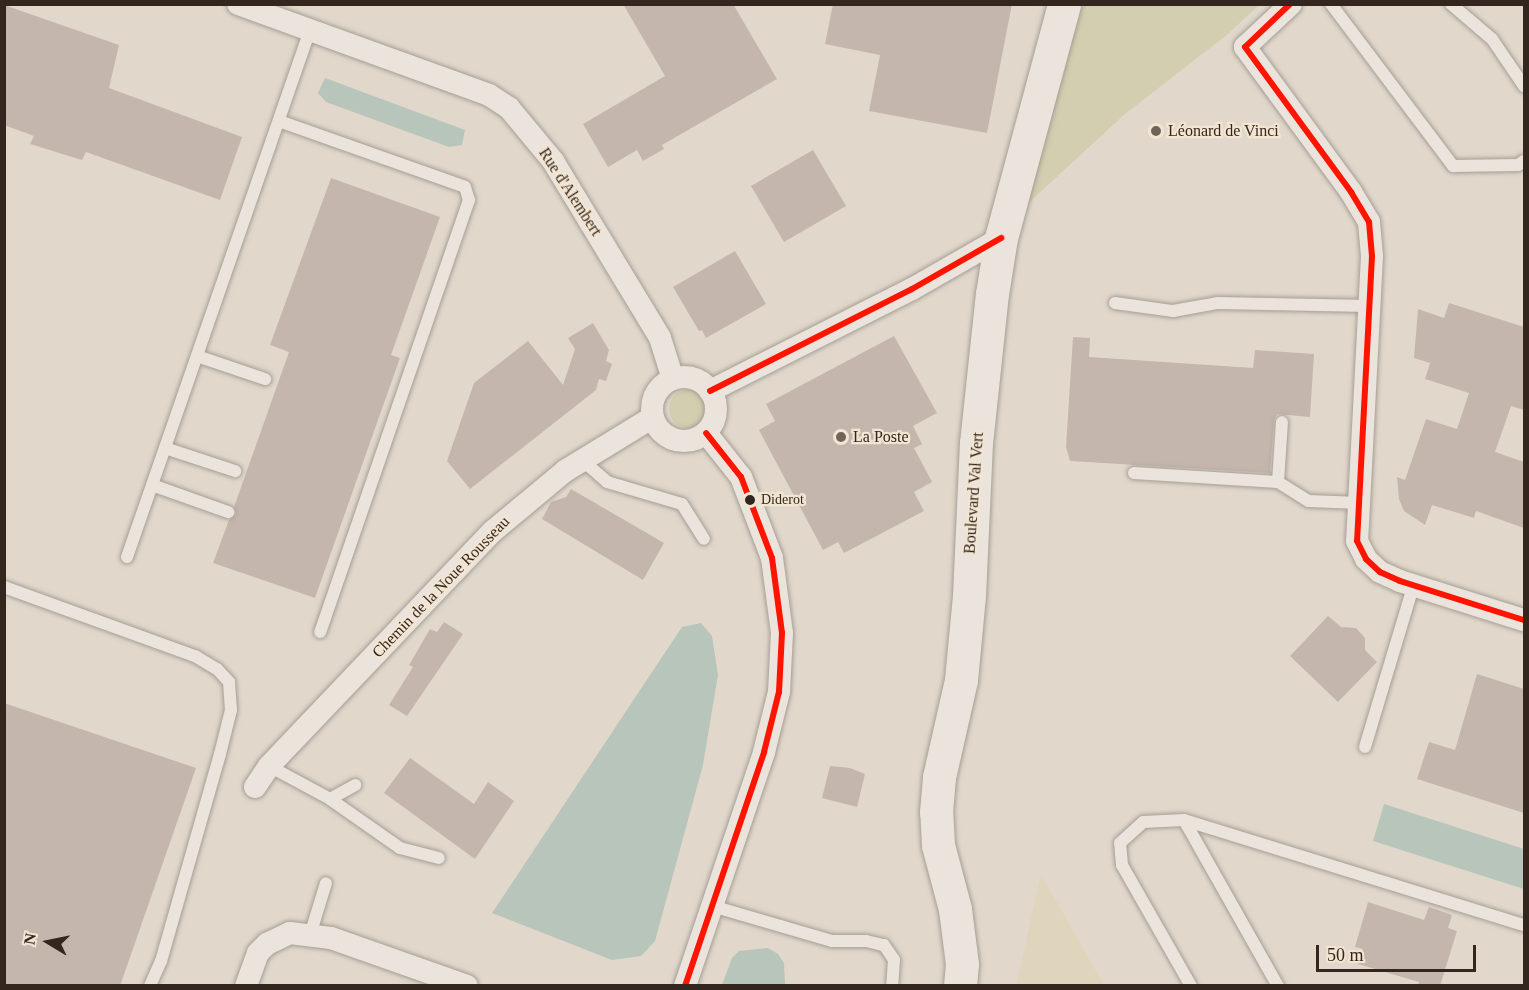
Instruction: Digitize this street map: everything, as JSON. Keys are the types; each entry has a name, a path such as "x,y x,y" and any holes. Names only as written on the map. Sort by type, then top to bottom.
{"street":[{"name":"Rue d'Alembert","path":"238,4 489,95 509,108 554,161 660,338 673,379"},
{"name":"Boulevard Val Vert","path":"960,986 961,953 955,909 938,845 936,812 939,777 961,680 969,596 976,443 992,294 1001,238 1064,4"},
{"path":"1291,4 1245,47 1352,192 1369,222 1372,256 1358,541 1366,559 1380,572 1400,581 1524,620"},
{"path":"710,391 927,281 1001,238"},
{"path":"673,379 693,379 710,391 716,408 715,418 706,433 696,440 676,441 659,430 653,417 653,401 657,392 673,379"},
{"name":"Chemin de la Noue Rousseau","path":"255,787 269,766 493,531 528,499 582,459 653,417"},
{"path":"685,986 769,732 779,692 782,633 772,558 741,477 706,433"},
{"path":"246,986 258,953 267,944 290,933 331,938 467,986"}],"lane":[{"path":"1330,4 1453,166 1518,165 1524,161"},
{"path":"1451,4 1492,39 1524,86"},
{"path":"127,557 310,30"},
{"path":"279,121 465,187 469,200 320,632"},
{"path":"1115,303 1173,311 1218,303 1369,306"},
{"path":"197,356 265,379"},
{"path":"1278,482 1282,422"},
{"path":"165,448 234,471"},
{"path":"582,459 607,482 682,504 704,539"},
{"path":"1134,473 1278,482 1309,501 1359,503"},
{"path":"152,485 228,512"},
{"path":"1365,747 1414,584"},
{"path":"4,587 195,656 217,669 229,682 231,710 220,754 161,961 150,986"},
{"path":"269,766 330,799 400,848 439,858"},
{"path":"330,799 354,785"},
{"path":"1191,986 1122,865 1120,843 1143,822 1184,820 1524,926"},
{"path":"1184,820 1278,986"},
{"path":"310,935 326,883"},
{"path":"712,906 832,941 857,940 884,945 894,960 892,986"}],"shaded area":[{"path":"1078,5 1259,5 1228,34 1125,114 1013,217"},
{"path":"325,78 465,130 462,145 449,147 326,102 318,93"},
{"path":"688,390 701,396 707,409 701,422 688,428 675,422 669,409 675,396"},
{"path":"701,623 712,636 718,675 703,765 655,941 641,956 612,960 492,913 682,627"},
{"path":"1384,804 1524,849 1524,889 1373,841"},
{"path":"1041,874 1104,985 1016,985"},
{"path":"768,948 778,954 784,963 785,985 722,985 732,958 739,951"}],"building":[{"path":"623,4 733,4 777,79 662,145 664,149 643,161 637,150 608,167 583,124 665,76"},
{"path":"833,4 1012,4 987,133 869,111 880,55 825,44"},
{"path":"4,5 119,45 109,88 242,137 220,200 86,152 82,160 30,144 34,136 4,125"},
{"path":"813,150 846,206 784,242 751,186"},
{"path":"331,178 440,217 391,355 400,358 315,598 213,563 229,520 236,514 234,507 289,352 270,345"},
{"path":"735,251 766,304 706,338 702,330 699,331 673,287"},
{"path":"1449,303 1524,327 1524,410 1511,406 1495,452 1524,462 1524,528 1476,511 1474,518 1432,505 1425,525 1404,511 1399,499 1397,477 1405,480 1426,419 1457,429 1469,393 1425,379 1430,363 1414,358 1418,309 1444,318"},
{"path":"593,323 609,350 606,361 612,364 606,381 599,379 596,390 470,489 447,461 474,383 528,341 563,385 575,349 568,338"},
{"name":"La Poste","path":"894,336 937,413 913,426 922,444 914,448 932,482 914,492 924,511 844,553 838,542 823,550 759,430 775,421 766,404"},
{"path":"1073,337 1090,338 1089,357 1253,368 1255,350 1314,354 1310,417 1277,414 1274,421 1270,473 1070,461 1066,447"},
{"path":"571,489 664,543 643,580 542,519 551,502 566,497"},
{"path":"1328,616 1341,627 1356,628 1365,638 1365,650 1377,662 1338,702 1290,656"},
{"path":"444,622 463,634 407,716 389,705 413,667 409,665 430,629 437,632"},
{"path":"1477,674 1524,689 1524,813 1417,779 1429,742 1455,750"},
{"path":"4,703 196,768 120,986 4,986"},
{"path":"410,758 474,804 488,782 514,801 475,859 384,793"},
{"path":"830,766 850,768 865,774 857,807 822,798"},
{"path":"1368,902 1424,920 1429,907 1452,915 1448,928 1457,931 1440,986 1418,986 1419,982 1358,964 1363,949 1355,947"}],"transit line":[{"path":"1290,4 1245,47 1351,192 1369,222 1372,256 1357,541 1366,559 1380,572 1400,581 1524,620"},
{"path":"710,391 912,289 1001,238"},
{"path":"685,986 764,752 779,692 782,633 772,558 741,477 706,433"}],"place":[{"name":"Léonard de Vinci","path":"1156,131"},
{"name":"La Poste","path":"841,437"},
{"name":"Diderot","path":"750,500"}]}
